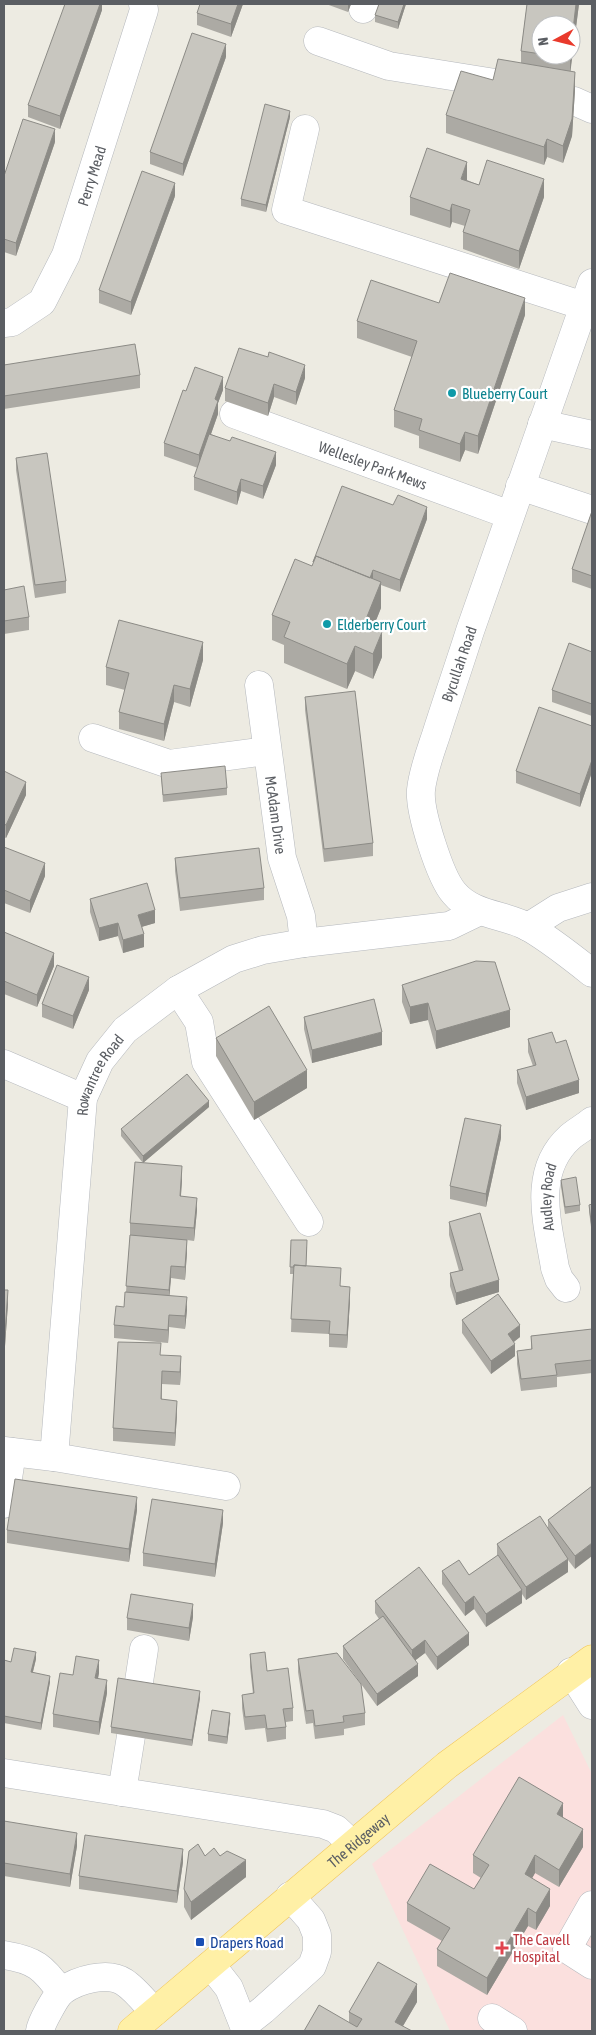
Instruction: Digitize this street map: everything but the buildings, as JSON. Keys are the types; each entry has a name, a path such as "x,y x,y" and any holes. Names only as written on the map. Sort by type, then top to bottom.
{"main road":[{"name":"The Ridgeway","path":"132,2031 447,1765 582,1665"}],"street":[{"name":"Perry Mead","path":"4,323 12,322 42,302 66,255 144,10 143,4"},
{"path":"318,41 389,66 497,83"},
{"path":"305,129 286,210 588,295"},
{"name":"Bycullah Road","path":"588,295 510,514 444,709 424,773 421,791 422,806 429,831 446,881 454,894 466,905 528,927 565,951 592,973"},
{"name":"Wellesley Park Mews","path":"234,414 510,514"},
{"path":"542,424 592,435"},
{"path":"520,486 592,510"},
{"name":"McAdam Drive","path":"258,685 282,858 301,916 304,943"},
{"path":"93,738 169,764 267,751"},
{"path":"528,927 558,908 592,897"},
{"name":"Rowantree Road","path":"54,1457 83,1098 100,1061 125,1030 178,990 234,959 263,950 304,943 449,926 480,911"},
{"path":"178,990 199,1022 206,1062 309,1222"},
{"path":"4,1064 83,1098"},
{"name":"Audley Road","path":"566,1288 559,1279 552,1250 544,1190 547,1171 556,1155 569,1138 592,1121"},
{"path":"4,1504 8,1451 226,1486"},
{"path":"138,1688 144,1649"},
{"path":"582,1665 592,1705"},
{"path":"122,1792 131,1736"},
{"path":"4,1773 323,1824 336,1829 352,1844"},
{"path":"211,1965 229,1988 245,2028 312,1966 317,1952 317,1935 311,1920 290,1896"},
{"path":"592,1905 567,1949 592,1964"},
{"path":"4,1955 21,1958 35,1964 47,1972 61,1992"},
{"path":"40,2031 61,1992 81,1982 108,1977 124,1981 154,2012"}],"shaded area":[{"name":"The Cavell Hospital","path":"563,1715 592,1774 592,2031 450,2031 372,1864"}],"place":[{"name":"Blueberry Court","path":"452,393"},
{"name":"Elderberry Court","path":"327,624"},
{"name":"Drapers Road","path":"200,1942"},
{"name":"The Cavell Hospital","path":"502,1948"}]}
